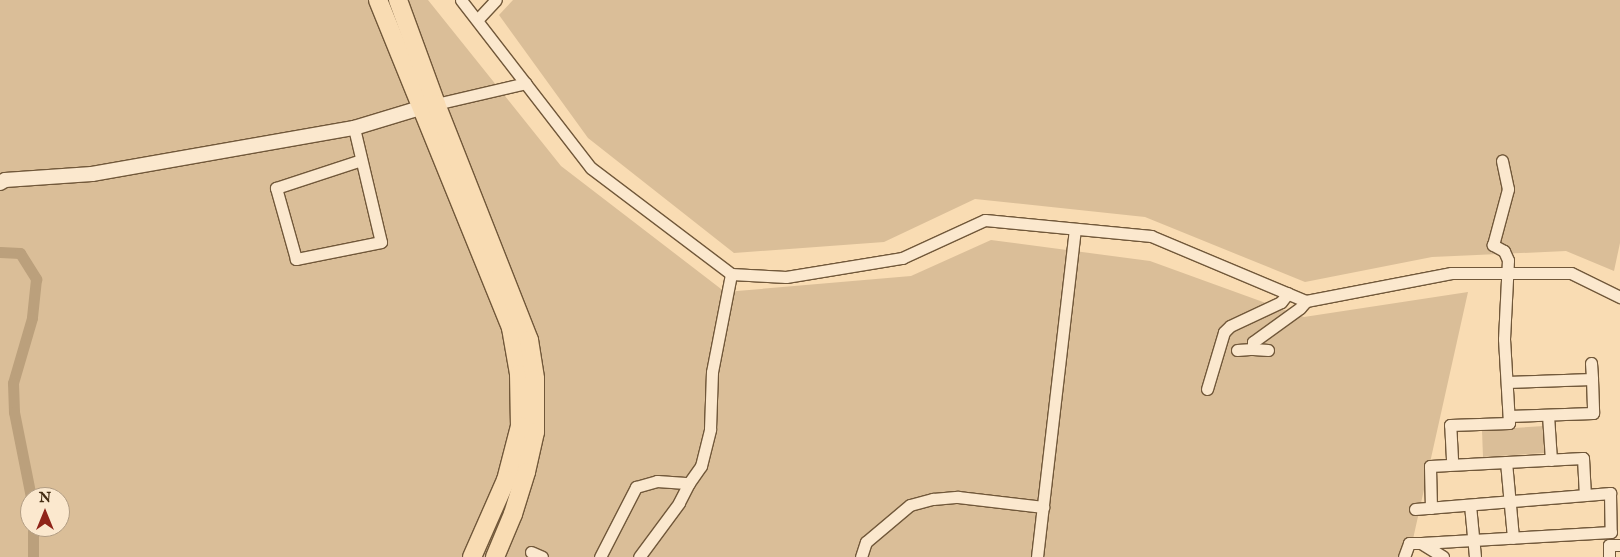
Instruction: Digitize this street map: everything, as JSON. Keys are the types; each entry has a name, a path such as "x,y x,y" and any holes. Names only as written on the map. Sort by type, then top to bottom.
{"main road":[{"path":"378,0 428,106 529,340 534,379 534,432 526,472 512,514 494,557"},
{"path":"398,0 428,106 511,328 519,374 520,426 508,471 472,557"}],"street":[{"path":"461,0 478,19 591,168 731,274 786,278 902,258 985,220 1151,236 1306,301 1451,273 1570,273 1620,297"},
{"path":"478,19 496,0"},
{"path":"0,183 5,180 92,174 354,128 428,106 526,83"},
{"path":"354,128 381,242 296,259 276,188 361,160"},
{"path":"1452,459 1450,425 1510,423 1504,339 1508,260 1504,251 1493,245 1508,189 1502,161"},
{"path":"1038,557 1075,229"},
{"path":"639,557 679,503 689,483 701,466 710,429 712,372 731,274"},
{"path":"1207,389 1224,332 1230,326 1281,302 1288,293"},
{"path":"1253,349 1253,342 1258,336 1300,308 1306,301"},
{"path":"1237,350 1268,350"},
{"path":"1509,416 1592,413 1591,364"},
{"path":"1507,382 1592,379"},
{"path":"1548,415 1551,460"},
{"path":"1431,508 1430,466 1583,458 1585,495"},
{"path":"1506,462 1512,538"},
{"path":"600,557 636,487 657,481 689,483"},
{"path":"1415,509 1610,493 1613,549"},
{"path":"861,557 866,542 910,505 933,499 958,497 1044,507"},
{"path":"1470,505 1475,557"},
{"path":"1404,557 1409,543 1611,532"},
{"path":"1421,543 1440,556"},
{"path":"531,552 542,557"}],"shaded area":[{"path":"0,0 428,0 561,166 725,292 911,276 991,240 1150,261 1304,317 1468,292 1411,548 1406,557 0,557"},
{"path":"513,0 1620,0 1620,243 1614,271 1566,251 1432,257 1305,282 1145,217 975,199 884,242 734,253 588,138 499,15"},
{"path":"1544,426 1545,453 1483,457 1482,430"}],"waterway":[{"path":"0,252 20,253 36,279 32,318 13,383 14,412 29,487"},
{"path":"33,537 33,557"}]}
